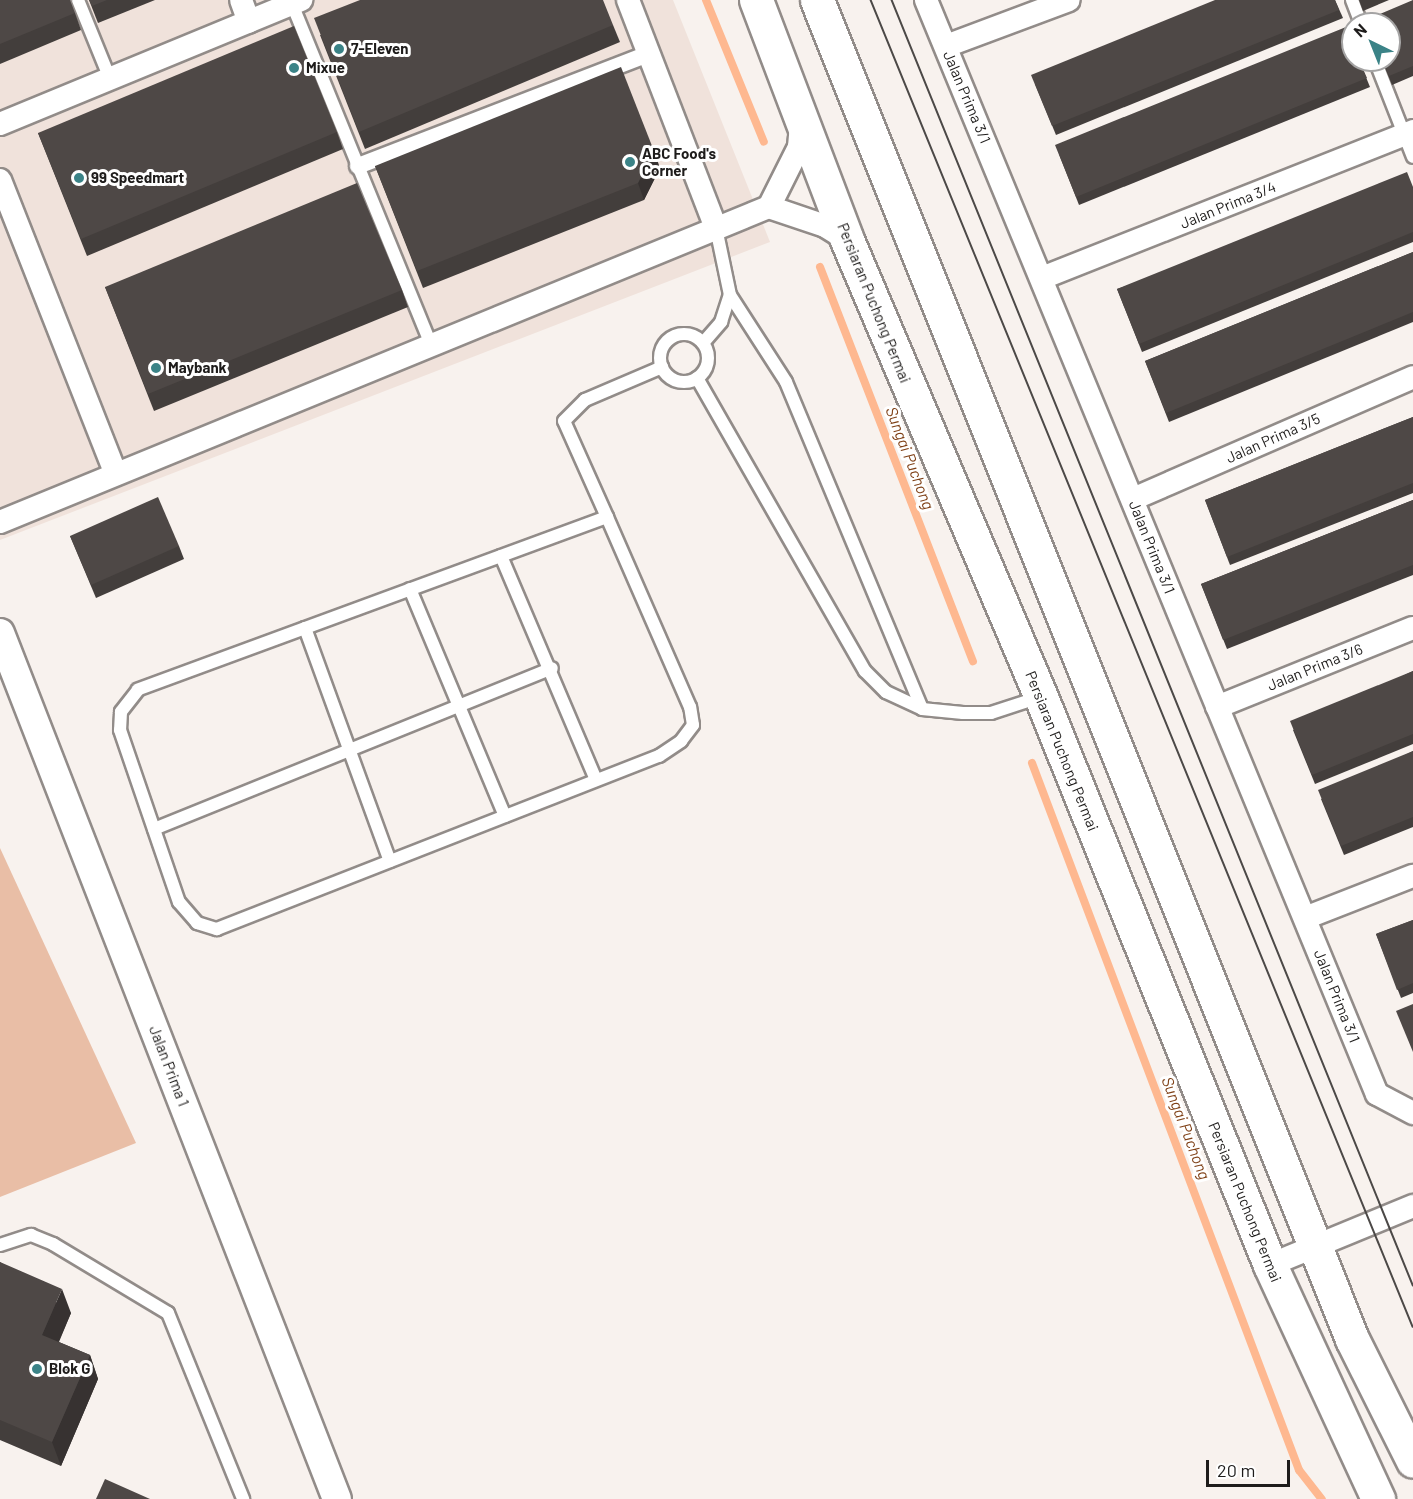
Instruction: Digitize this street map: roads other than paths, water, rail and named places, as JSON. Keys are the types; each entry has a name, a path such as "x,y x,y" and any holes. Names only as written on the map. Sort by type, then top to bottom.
{"main road":[{"name":"Persiaran Puchong Permai","path":"756,0 802,113 847,240 1041,697 1270,1265 1378,1499"},
{"path":"817,0 1084,675 1352,1339 1413,1461"},
{"path":"1041,697 1084,675"}],"street":[{"path":"241,0 249,21"},
{"path":"628,0 717,228"},
{"name":"Jalan Prima 3/1","path":"926,0 1377,1094 1413,1113"},
{"path":"946,46 1069,0"},
{"path":"0,124 297,2"},
{"path":"358,166 649,54"},
{"path":"769,207 799,147 802,113"},
{"name":"Jalan Prima 3/4","path":"1042,278 1408,133"},
{"path":"0,180 116,474"},
{"path":"0,522 769,207 825,226 847,240"},
{"name":"Jalan Prima 3/5","path":"1133,499 1413,377"},
{"name":"Jalan Prima 3/6","path":"1216,707 1413,628"},
{"name":"Jalan Prima 1","path":"0,633 337,1499"},
{"path":"1305,918 1413,876"},
{"path":"1270,1265 1413,1206"}],"lane":[{"path":"78,0 110,79"},
{"path":"297,2 358,166 431,345"},
{"path":"1380,72 1408,133 1413,157"},
{"path":"717,228 730,295 786,382 922,709"},
{"path":"703,343 721,322 730,295"},
{"path":"676,335 691,335 703,343 707,366 697,378 681,382 662,367 664,345 676,335"},
{"path":"607,517 138,690 121,712 120,730 179,902 196,923 217,929 659,756 693,725 607,517 564,421 585,400 662,367"},
{"path":"697,378 865,671 886,692 922,709 991,713 1041,697"},
{"path":"501,556 552,668 596,780"},
{"path":"410,589 456,707 505,816"},
{"path":"305,628 348,752 390,861"},
{"path":"154,829 552,668"},
{"path":"0,1245 31,1235 53,1244 168,1313 243,1499"}],"waterway":[{"name":"Sungai Puchong","path":"706,0 764,142"},
{"name":"Sungai Puchong","path":"820,267 973,661"},
{"name":"Sungai Puchong","path":"1032,763 1299,1470 1322,1499"}],"tram line":[{"path":"871,0 1413,1327"},
{"path":"892,0 1413,1285"}],"place":[{"name":"7-Eleven","path":"339,49"},
{"name":"Mixue","path":"294,68"},
{"name":"ABC Food's Corner","path":"630,162"},
{"name":"99 Speedmart","path":"79,178"},
{"name":"Maybank","path":"156,368"},
{"name":"Blok G","path":"37,1369"}]}
